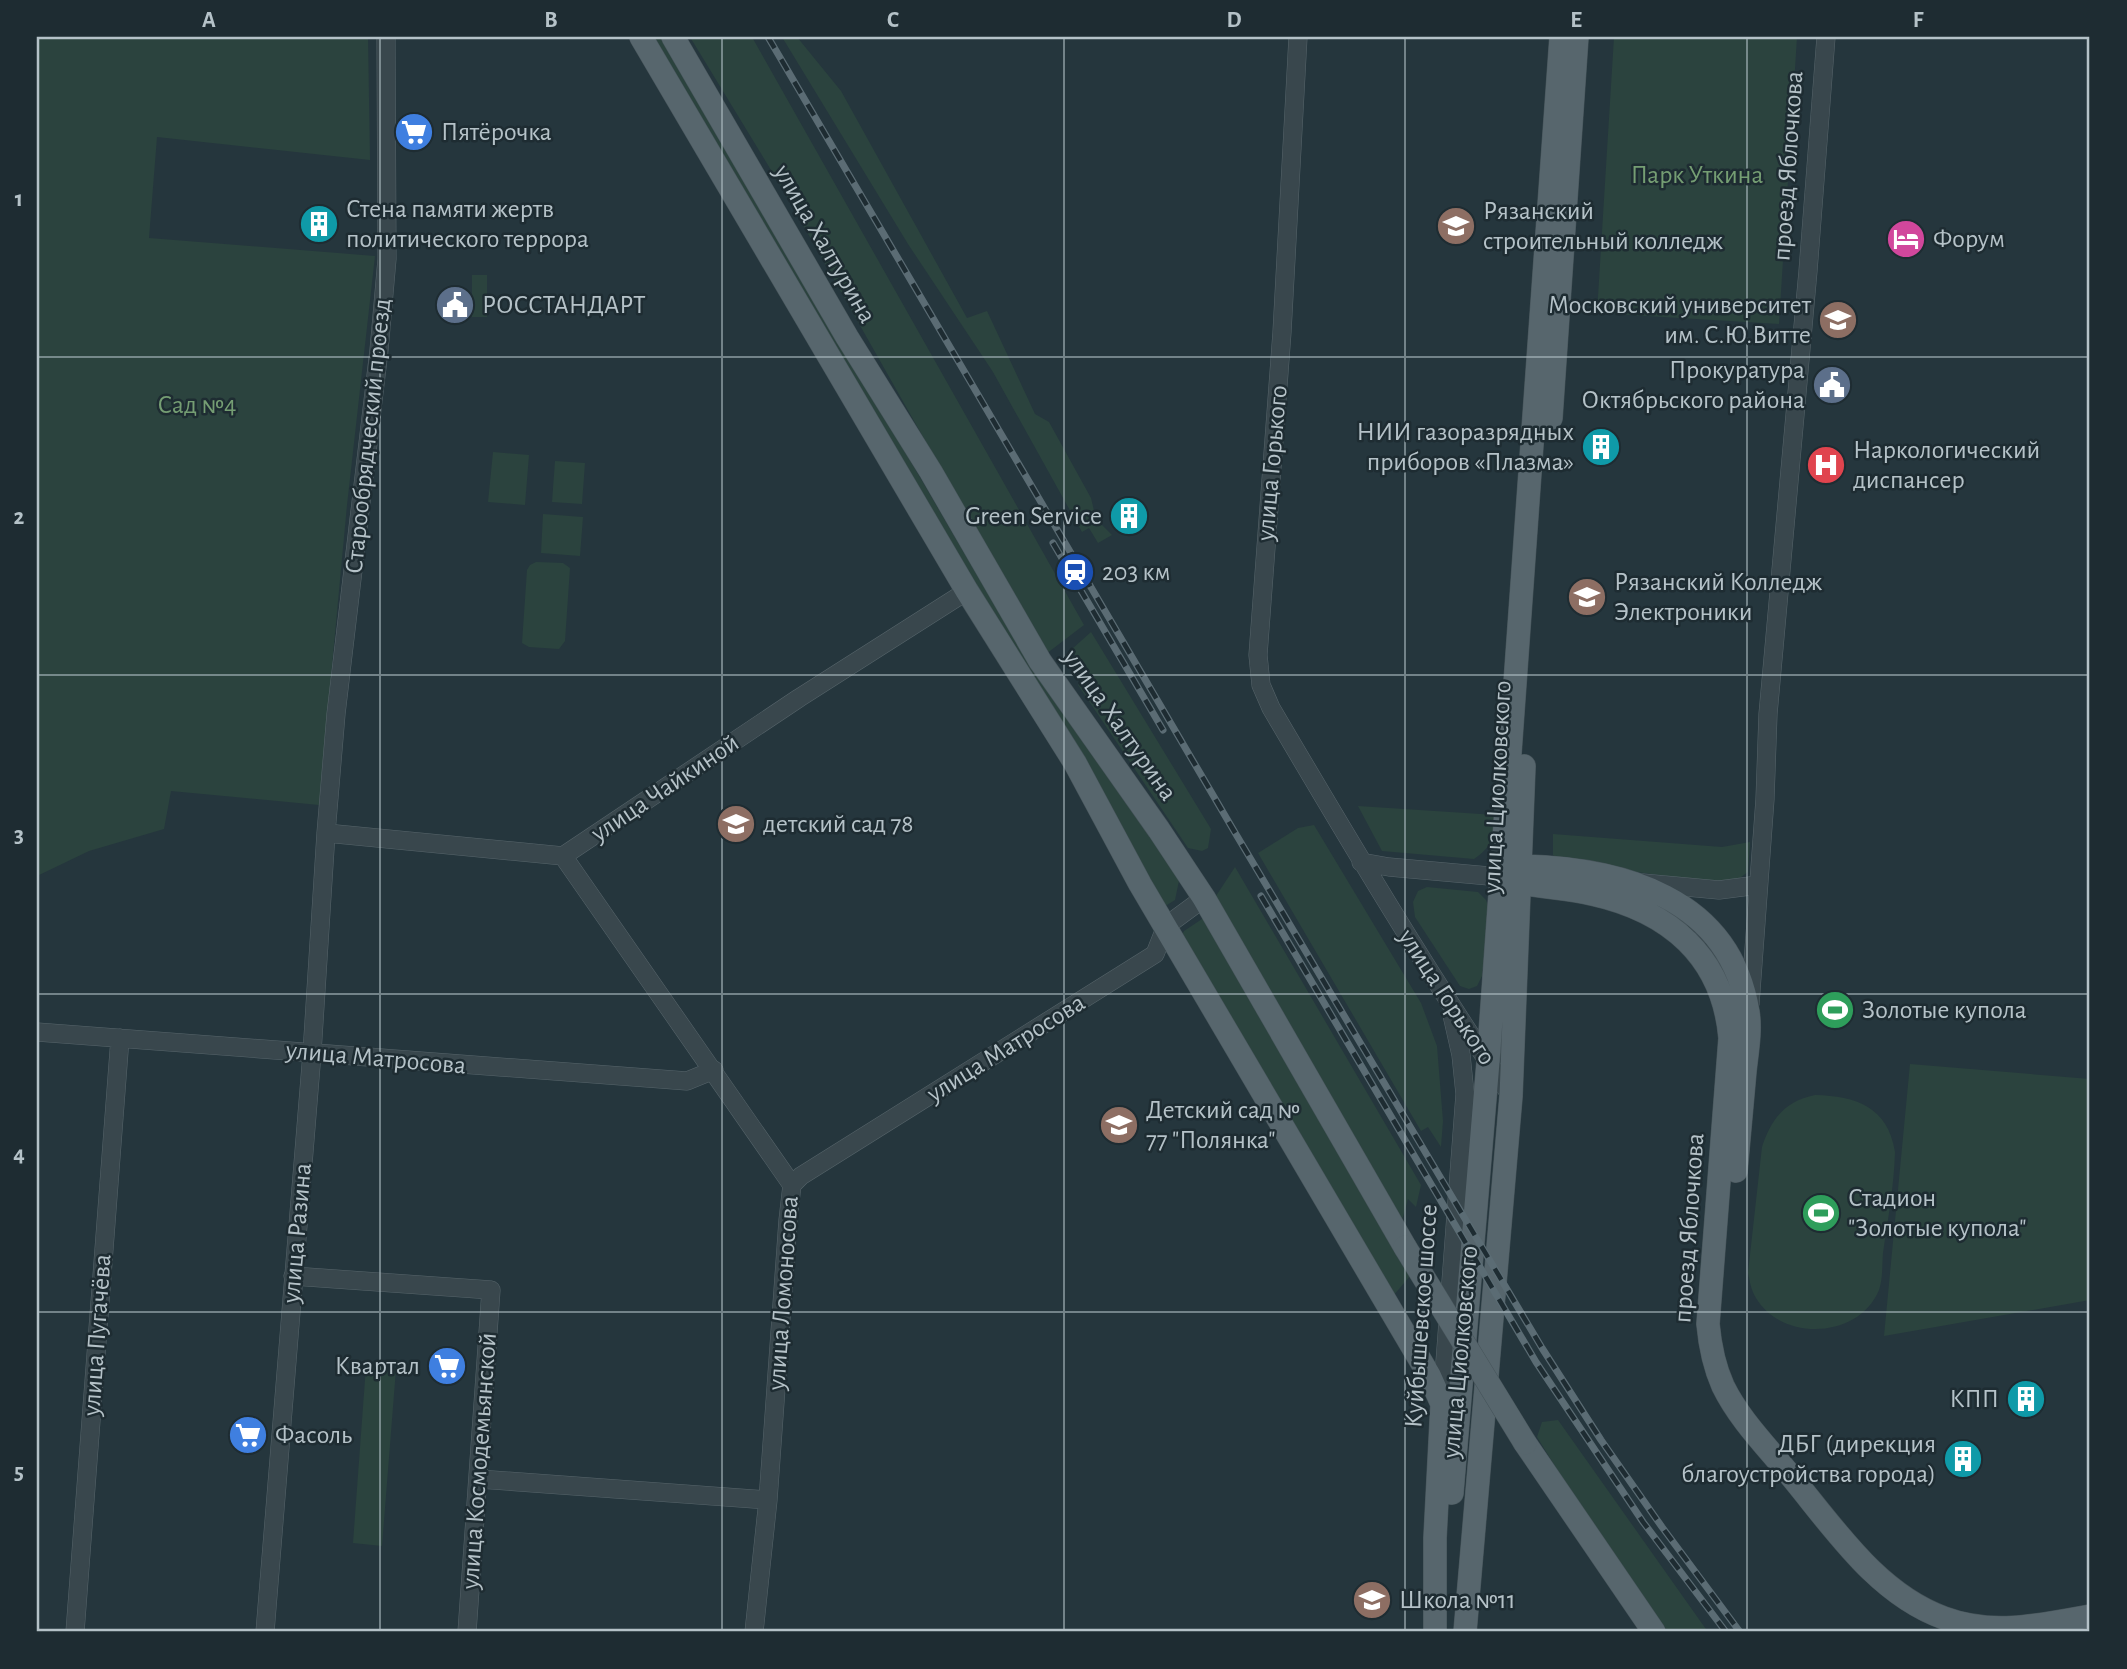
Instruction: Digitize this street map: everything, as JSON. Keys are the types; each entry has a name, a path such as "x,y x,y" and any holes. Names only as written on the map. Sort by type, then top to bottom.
{"main road":[{"name":"улица Халтурина","path":"641,37 967,591 1075,763 1140,884 1429,1375 1442,1404"},
{"name":"улица Халтурина","path":"673,37 847,337 931,472 1040,662 1204,898 1405,1247 1525,1443 1654,1632"},
{"name":"улица Циолковского","path":"1460,1539 1511,1096 1513,875 1561,37"},
{"name":"улица Циолковского","path":"1460,1539 1488,1062 1513,875 1523,775 1558,329 1577,37"},
{"name":"проезд Яблочкова","path":"1513,875 1565,868 1632,882 1685,907 1707,925 1726,948 1740,974 1749,1015 1723,1308 1725,1340 1731,1366 1744,1393 1762,1418 1881,1560 1907,1586 1984,1630"},
{"name":"проезд Яблочкова","path":"1513,875 1621,903 1670,928 1692,945 1718,981 1728,1013 1730,1038 1708,1324 1710,1348 1716,1368 1724,1387 1747,1424 1861,1559 1879,1578 1919,1608 1984,1630 2031,1627 2090,1616"},
{"name":"Куйбышевское шоссе","path":"1435,1632 1435,1538 1442,1404"},
{"path":"1441,1632 1460,1539"},
{"path":"1460,1539 1465,1632"}],"street":[{"name":"Старообрядческий проезд","path":"326,833 336,714 378,363 387,259 386,37"},
{"name":"улица Горького","path":"1298,37 1282,332 1258,654 1261,685 1271,708 1361,862 1450,1005 1511,1096"},
{"name":"проезд Яблочкова","path":"1749,1015 1765,799 1769,700 1808,271 1826,37"},
{"name":"улица Чайкиной","path":"326,833 563,856 812,690 967,591"},
{"name":"улица Разина","path":"265,1632 312,1053 326,833"},
{"name":"улица Ломоносова","path":"563,856 792,1185 768,1500 754,1632"},
{"path":"1361,862 1389,867 1513,875"},
{"name":"проезд Яблочкова","path":"1632,882 1719,890 1758,885"},
{"name":"улица Матросова","path":"792,1185 801,1176 1155,954 1166,926 1204,898"},
{"name":"Куйбышевское шоссе","path":"1442,1404 1465,1094 1461,1055 1450,1005"},
{"name":"улица Матросова","path":"37,1032 687,1081 714,1070"},
{"name":"улица Пугачёва","path":"75,1632 120,1038"},
{"name":"улица Космодемьянской","path":"293,1276 491,1290 467,1632"},
{"path":"479,1479 768,1500"}],"green space":[{"name":"Сад №4","path":"37,37 368,37 370,160 157,137 149,238 375,256 347,505 319,805 171,791 164,829 89,851 37,876"},
{"path":"651,37 663,37 981,582 1180,876 1175,900 1167,905 1159,904"},
{"path":"690,37 752,37 1084,625 1046,654 785,193"},
{"path":"782,37 797,37 841,91 967,318 987,311 1035,414 1049,422 1091,498 1096,519 1112,535 1098,543 1089,528 1082,532 993,372 908,244"},
{"name":"Парк Уткина","path":"1614,37 1797,37 1779,324 1597,313"},
{"path":"472,275 487,275 487,317 472,317"},
{"path":"493,452 529,455 525,505 488,502"},
{"path":"555,461 585,463 582,504 552,502"},
{"path":"543,514 583,517 580,556 541,553"},
{"path":"536,562 563,563 570,568 565,641 559,649 529,647 522,643 527,570"},
{"path":"1091,632 1211,829 1208,848 1202,851 1188,848 1078,685 1086,677 1072,649"},
{"path":"1358,806 1496,815 1495,829 1489,845 1474,859 1382,851"},
{"path":"1314,825 1421,1003 1437,1046 1443,1121 1441,1147 1428,1127 1421,1131 1258,853 1298,828"},
{"path":"1553,834 1722,847 1750,842 1748,872 1730,885 1565,862 1553,855"},
{"path":"1235,867 1421,1185 1416,1207 1408,1199 1401,1224 1214,899"},
{"path":"1427,887 1478,892 1486,900 1490,912 1482,976 1477,986 1469,989 1460,986 1415,917 1413,902 1418,891"},
{"path":"1205,917 1401,1263 1411,1275 1393,1296 1181,937 1184,931"},
{"path":"1910,1064 2090,1079 2090,1300 1884,1336"},
{"name":"Стадион \"Золотые купола\"","path":"1815,1095 1844,1098 1868,1107 1885,1124 1895,1152 1879,1290 1869,1306 1855,1318 1838,1326 1820,1329 1801,1328 1783,1322 1768,1312 1754,1295 1748,1273 1762,1147 1775,1120 1787,1107"},
{"path":"366,1366 396,1369 382,1546 353,1543"},
{"path":"1558,1420 1708,1632 1668,1632 1589,1521 1537,1437 1542,1422"}],"railway":[{"path":"768,37 1237,836 1542,1348 1601,1440 1740,1632"},
{"path":"1053,543 1163,730"},
{"path":"1261,896 1536,1362 1643,1522 1726,1632"}],"place":[{"name":"Пятёрочка","path":"414,132"},
{"name":"Стена памяти жертв политического террора","path":"319,224"},
{"name":"Рязанский строительный колледж","path":"1456,226"},
{"name":"Форум","path":"1906,239"},
{"name":"РОССТАНДАРТ","path":"455,305"},
{"name":"Московский университет им. С.Ю.Витте","path":"1838,320"},
{"name":"Прокуратура Октябрьского района","path":"1832,385"},
{"name":"НИИ газоразрядных приборов «Плазма»","path":"1601,447"},
{"name":"Наркологический диспансер","path":"1826,465"},
{"name":"Green Service","path":"1129,516"},
{"name":"203 км","path":"1075,572"},
{"name":"Рязанский Колледж Электроники","path":"1587,597"},
{"name":"детский сад 78","path":"736,824"},
{"name":"Золотые купола","path":"1835,1010"},
{"name":"Детский сад № 77 \"Полянка\"","path":"1119,1125"},
{"name":"Стадион \"Золотые купола\"","path":"1821,1213"},
{"name":"Квартал","path":"447,1366"},
{"name":"КПП","path":"2026,1399"},
{"name":"Фасоль","path":"248,1435"},
{"name":"ДБГ (дирекция благоустройства города)","path":"1963,1459"},
{"name":"Школа №11","path":"1372,1600"}]}
